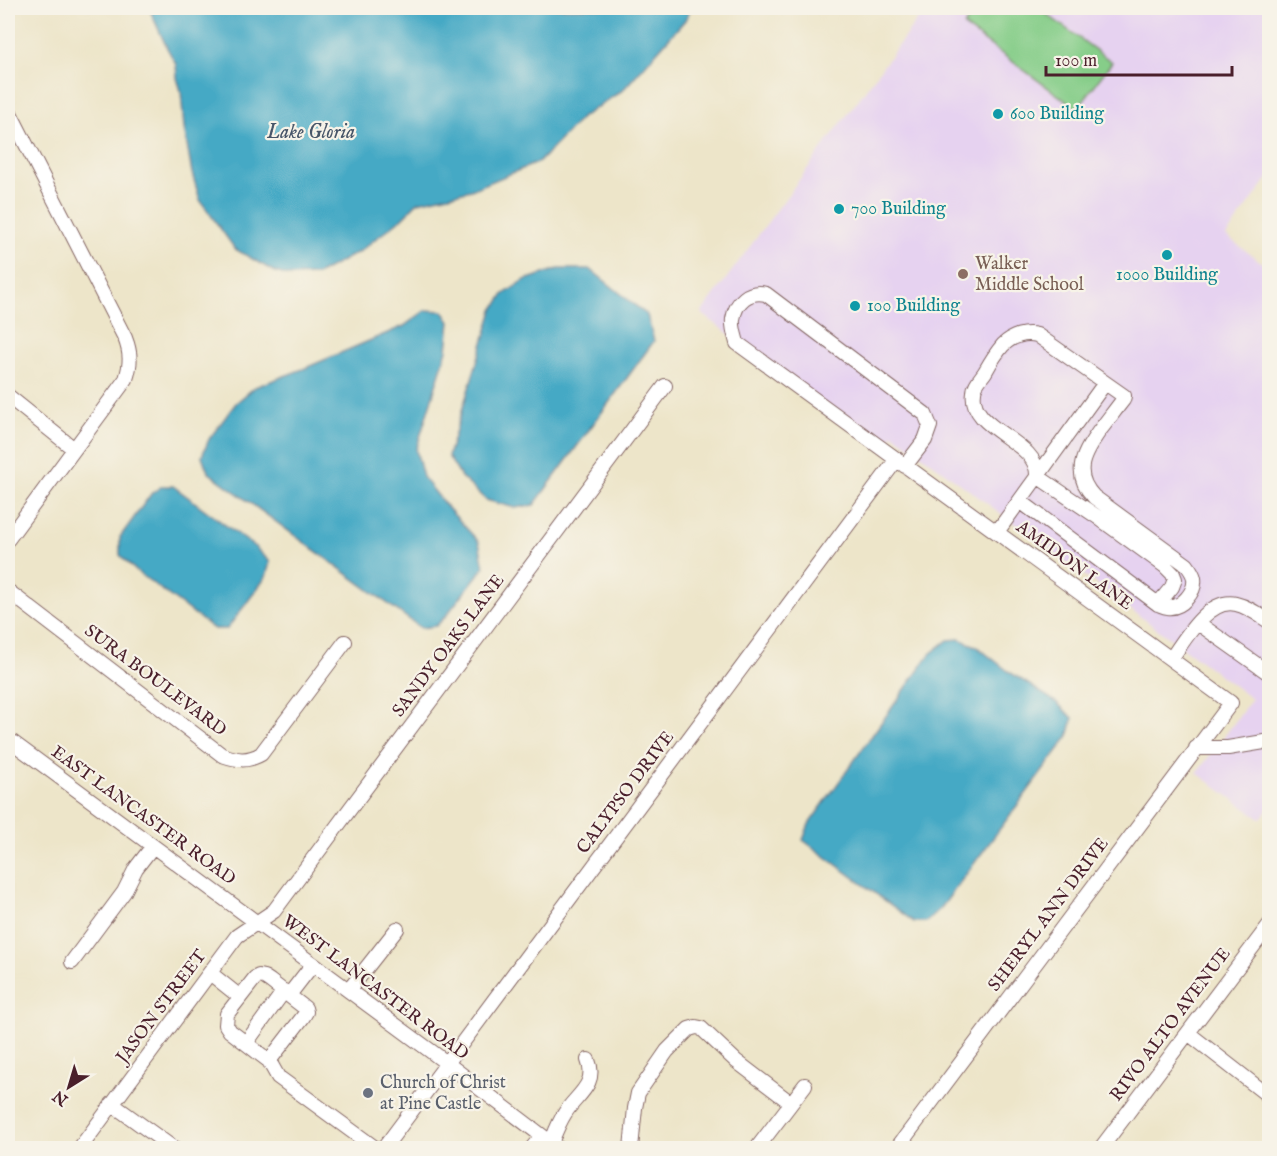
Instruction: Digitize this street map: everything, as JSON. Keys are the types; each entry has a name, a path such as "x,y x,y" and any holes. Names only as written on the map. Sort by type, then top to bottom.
{"street":[{"path":"8,109 130,350 126,380 8,539"},
{"name":"CALYPSO DRIVE","path":"384,1149 901,463 925,440 930,426 925,414 766,294 758,292 747,295 737,307 733,319 737,343"},
{"path":"1020,501 1158,604 1168,608 1176,606 1188,596 1194,580 1187,565 1094,497 1088,491 1081,471 1082,461 1088,447 1124,396 1037,335 1029,333 1019,335 1004,344 974,390 974,403 986,420 1002,435 1029,454 1034,461 1037,476"},
{"name":"AMIDON LANE","path":"737,343 1230,702"},
{"path":"997,532 1105,383"},
{"name":"SANDY OAKS LANE","path":"257,922 274,911 665,386"},
{"path":"8,396 74,449"},
{"path":"1037,476 1099,518 1173,574 1175,579 1172,587 1158,604"},
{"name":"SURA BOULEVARD","path":"8,591 222,755 235,760 254,758 261,754 345,642"},
{"path":"1171,660 1205,615 1224,604 1235,603 1269,622"},
{"path":"1198,623 1269,674"},
{"name":"SHERYL ANN DRIVE","path":"897,1149 1230,702"},
{"name":"EAST LANCASTER ROAD","path":"8,739 257,922"},
{"path":"1196,748 1228,748 1269,741"},
{"path":"72,962 124,892 136,868 153,846"},
{"name":"WEST LANCASTER ROAD","path":"257,922 447,1063 550,1143"},
{"name":"JASON STREET","path":"80,1149 237,936 257,922"},
{"name":"RIVO ALTO AVENUE","path":"1101,1149 1269,924"},
{"path":"349,990 397,929"},
{"path":"246,1043 314,964"},
{"path":"210,974 240,997"},
{"path":"269,1061 306,1012 305,1008 287,993 259,976 227,1014 226,1025 230,1031 269,1061 279,1077 375,1149"},
{"path":"631,1149 638,1093 667,1051 689,1029 701,1028 736,1061 791,1103"},
{"path":"1188,1033 1269,1097"},
{"path":"532,1149 550,1143 563,1116 584,1090 589,1081 591,1068 588,1060"},
{"path":"758,1149 805,1085"},
{"path":"112,1104 173,1149"}],"shaded area":[{"name":"Walker Middle School","path":"926,8 1269,8 1269,177 1226,236 1269,268 1270,807 1260,819 1197,773 1252,699 893,434 882,448 701,313"}],"green space":[{"path":"977,8 1038,8 1112,62 1077,109 964,26"}],"water":[{"name":"Lake Gloria","path":"149,8 691,8 685,20 623,90 582,117 539,162 471,190 418,202 401,219 360,251 317,275 289,276 275,272 235,249 200,200 192,173 184,128 176,64"},
{"path":"558,269 590,269 647,315 654,341 534,505 515,508 486,500 461,477 448,456 493,310 504,294 525,280"},
{"path":"426,310 443,311 450,322 447,350 416,450 423,477 479,542 484,567 436,626 421,628 208,472 202,456 209,439 236,403 255,387 404,326"},
{"path":"162,486 173,486 255,547 270,562 266,577 227,629 214,629 135,570 120,555 120,537 151,494"},
{"path":"959,639 976,646 1008,671 1056,702 1073,718 1068,737 941,908 926,922 914,922 803,840 809,824 930,654 948,640"}],"place":[{"name":"600 Building","path":"998,114"},
{"name":"700 Building","path":"839,209"},
{"name":"1000 Building","path":"1167,255"},
{"name":"Walker Middle School","path":"963,274"},
{"name":"100 Building","path":"855,306"},
{"name":"Church of Christ at Pine Castle","path":"368,1093"}]}
